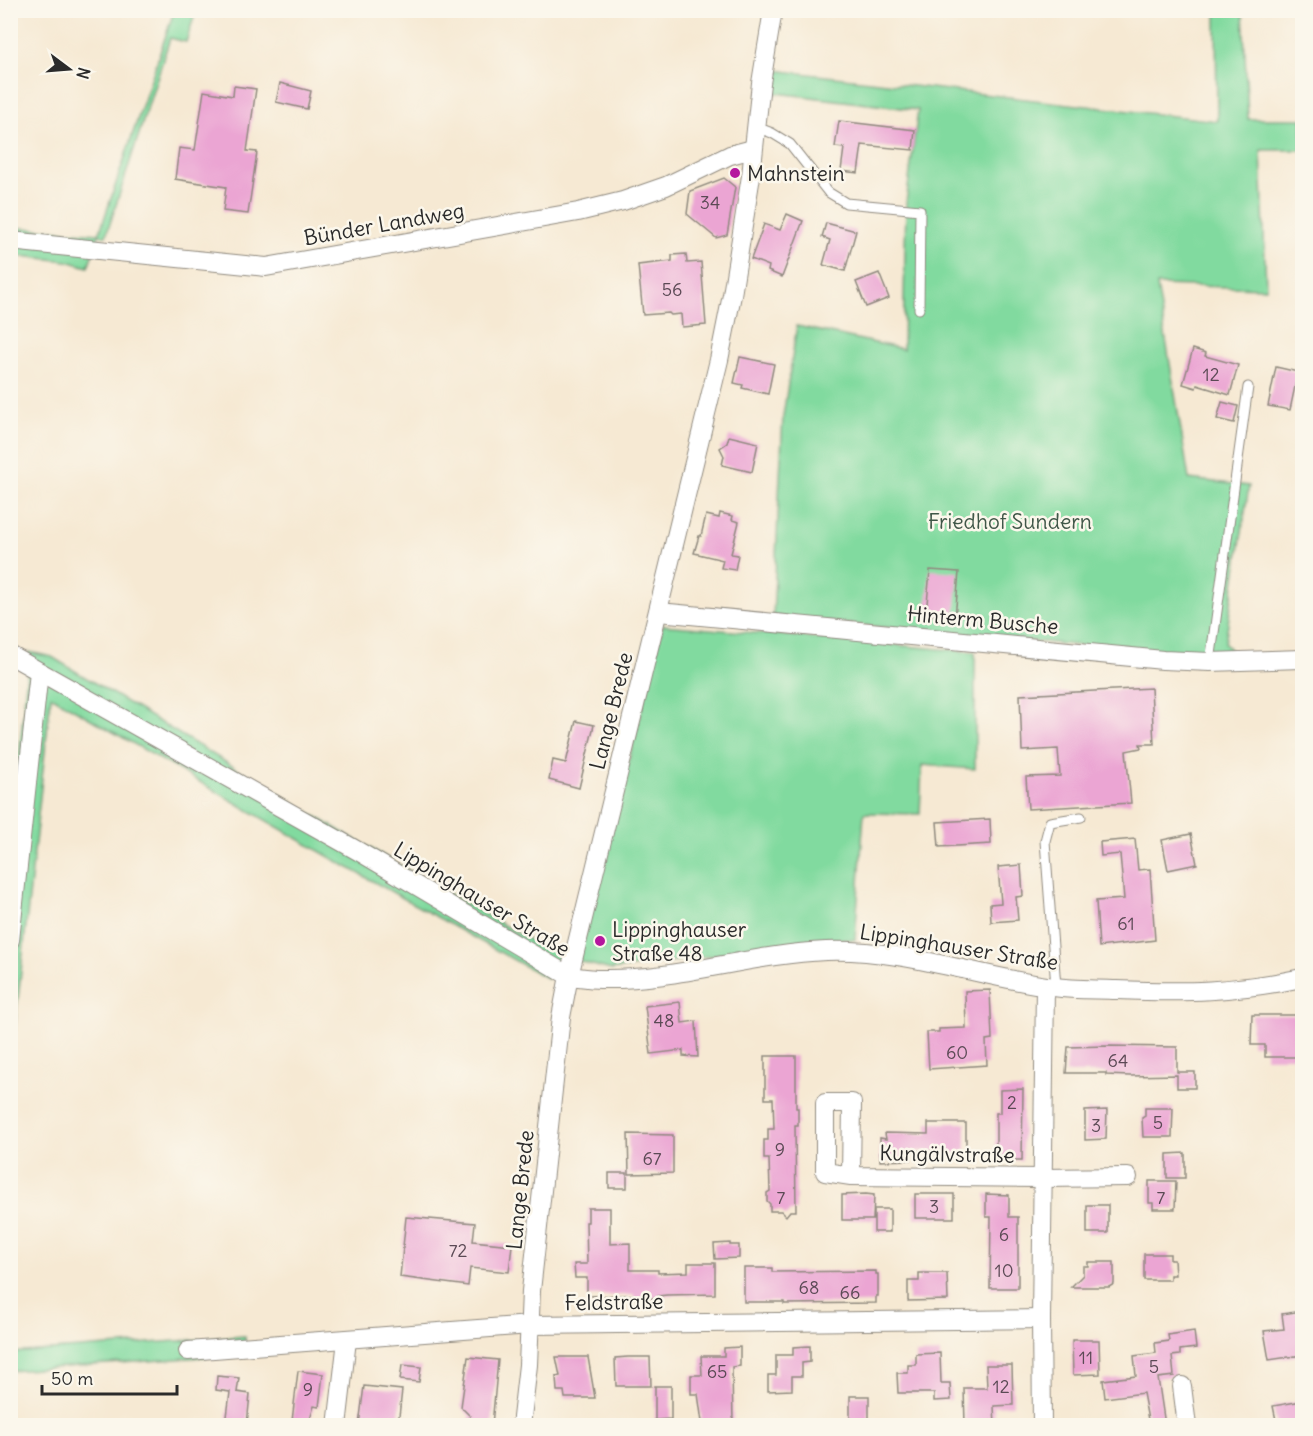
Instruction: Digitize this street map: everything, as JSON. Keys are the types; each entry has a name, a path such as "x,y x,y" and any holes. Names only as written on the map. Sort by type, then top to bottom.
{"street":[{"name":"Lange Brede","path":"521,1425 531,1291 561,1017 730,306 751,176 773,10"},
{"name":"Bünder Landweg","path":"10,241 266,267 590,210 645,194 730,155 753,149"},
{"name":"Hinterm Busche","path":"659,612 1163,660 1210,662 1302,659"},
{"name":"Lippinghauser Straße","path":"10,655 358,851 569,976 601,979 657,975 763,958 835,951 896,956 1051,986 1180,993 1232,990 1302,978"},
{"path":"10,940 39,672"},
{"path":"1042,1425 1042,1178 1051,986"},
{"name":"Kungälvstraße","path":"851,1176 1128,1177"},
{"name":"Feldstraße","path":"188,1351 530,1325 1041,1319"},
{"path":"337,1425 347,1340"},
{"path":"1182,1386 1187,1425"}],"lane":[{"path":"756,128 772,133 790,144 828,192 846,203 920,210 919,309"},
{"path":"1210,662 1248,387"},
{"path":"1051,986 1045,841 1050,822 1081,817"}],"green space":[{"path":"174,11 196,11 186,42 170,38 106,236 99,235 88,267 67,261 11,255 10,227 99,234"},
{"name":"Friedhof Sundern","path":"1216,11 1243,11 1248,119 1302,119 1302,150 1261,150 1266,288 1157,285 1189,479 1249,486 1225,643 1234,655 1194,656 773,617 783,416 797,326 903,349 906,203 918,110 769,92 774,70 1217,121"},
{"path":"663,625 975,652 975,769 922,765 920,814 864,813 855,940 831,939 611,970 578,961"},
{"path":"29,652 52,657 328,824 545,949 562,950 548,979 333,859 51,696 11,1063 10,849"},
{"path":"245,1336 245,1354 11,1371 11,1353"}],"building":[{"path":"280,83 311,91 307,109 276,102"},
{"path":"234,86 256,89 247,151 257,152 248,214 223,211 226,187 175,179 179,148 195,150 204,91 233,96"},
{"path":"839,121 915,130 913,150 862,145 858,173 841,171 844,148 835,147"},
{"path":"724,178 735,187 727,235 716,238 687,214 690,191"},
{"path":"787,214 803,221 782,277 768,271 769,266 751,259 764,224 780,230"},
{"path":"826,223 856,231 845,271 823,265 830,240 822,237"},
{"path":"686,254 687,263 701,262 706,325 682,327 681,314 643,315 638,265 672,261 672,255"},
{"path":"879,273 889,298 866,307 856,282"},
{"path":"1193,349 1206,353 1205,356 1238,365 1230,395 1197,385 1196,388 1183,384"},
{"path":"740,357 774,364 768,394 742,388 743,385 734,383"},
{"path":"1276,367 1298,372 1290,410 1268,406"},
{"path":"1222,402 1238,406 1234,423 1217,419"},
{"path":"729,436 758,443 752,472 722,465 724,456 720,448 727,443"},
{"path":"720,513 733,516 732,520 739,522 731,554 738,555 735,570 721,568 723,560 694,553 706,515 719,518"},
{"path":"930,570 959,572 955,618 926,615"},
{"path":"1151,688 1154,744 1140,744 1141,748 1126,751 1131,803 1028,809 1026,777 1060,776 1058,749 1022,751 1020,695"},
{"path":"576,721 594,725 579,788 549,780 553,760 566,763"},
{"path":"990,819 991,844 939,847 937,822"},
{"path":"1191,834 1197,864 1168,870 1162,840"},
{"path":"1135,839 1138,870 1150,869 1155,940 1099,947 1096,901 1124,899 1120,854 1101,856 1100,842"},
{"path":"1021,865 1023,896 1016,897 1018,920 991,922 990,904 1001,903 998,867"},
{"path":"990,990 992,1039 986,1040 987,1065 929,1069 927,1032 966,1028 965,991"},
{"path":"680,1002 682,1023 696,1021 698,1057 683,1056 683,1050 651,1054 645,1006"},
{"path":"1252,1015 1299,1015 1299,1057 1265,1057 1265,1045 1251,1045"},
{"path":"1068,1047 1177,1047 1177,1072 1195,1072 1195,1088 1177,1088 1177,1075 1130,1076 1106,1075 1106,1073 1066,1073"},
{"path":"765,1056 796,1056 798,1125 795,1125 796,1211 790,1211 786,1216 781,1211 770,1211 770,1204 767,1201 767,1193 770,1191 769,1159 764,1159 764,1140 768,1140 768,1129 774,1129 773,1099 765,1099"},
{"path":"1023,1089 1022,1160 996,1160 996,1113 1000,1113 1000,1090"},
{"path":"1145,1108 1173,1108 1172,1137 1143,1137 1142,1118 1145,1116"},
{"path":"1107,1110 1106,1139 1085,1140 1085,1111"},
{"path":"928,1123 966,1123 966,1151 957,1151 957,1155 938,1155 938,1151 911,1151 911,1160 880,1161 880,1138 886,1139 885,1133 928,1134"},
{"path":"628,1134 673,1135 673,1173 629,1174"},
{"path":"1185,1153 1185,1178 1167,1178 1167,1154"},
{"path":"609,1173 627,1173 627,1188 609,1188"},
{"path":"1149,1181 1176,1181 1175,1209 1153,1209 1153,1203 1149,1203"},
{"path":"915,1194 954,1194 954,1218 915,1218"},
{"path":"986,1194 1009,1195 1009,1217 1018,1217 1018,1288 990,1288 991,1217 986,1217"},
{"path":"842,1195 874,1195 873,1220 842,1220"},
{"path":"1087,1205 1108,1205 1108,1233 1087,1233"},
{"path":"588,1208 610,1208 610,1244 630,1243 630,1270 658,1270 658,1273 688,1272 688,1263 715,1263 715,1294 667,1295 658,1296 658,1298 634,1298 634,1295 587,1296 587,1278 575,1278 574,1264 587,1264"},
{"path":"874,1209 890,1209 890,1232 874,1232"},
{"path":"406,1217 475,1223 473,1241 512,1245 509,1272 470,1268 468,1286 400,1277"},
{"path":"730,1243 730,1245 739,1245 739,1258 715,1259 714,1244"},
{"path":"1144,1254 1170,1254 1170,1260 1174,1260 1175,1275 1170,1275 1170,1280 1144,1280"},
{"path":"1088,1262 1114,1262 1114,1284 1109,1287 1071,1287 1083,1275 1083,1266 1088,1266"},
{"path":"744,1268 772,1268 772,1272 876,1271 878,1296 876,1296 876,1303 744,1302"},
{"path":"919,1273 947,1273 948,1300 908,1301 908,1281 919,1281"},
{"path":"1302,1311 1302,1327 1299,1328 1302,1355 1269,1360 1264,1331 1284,1329 1282,1314"},
{"path":"1194,1331 1196,1348 1180,1350 1180,1355 1172,1356 1174,1376 1158,1378 1165,1425 1149,1425 1143,1393 1105,1398 1103,1380 1136,1376 1134,1356 1156,1353 1155,1343 1169,1341 1168,1335"},
{"path":"1072,1340 1099,1340 1100,1374 1073,1375"},
{"path":"810,1346 810,1362 802,1363 802,1376 792,1376 792,1390 768,1391 768,1375 776,1375 776,1355 793,1355 793,1347"},
{"path":"740,1347 740,1366 732,1367 733,1425 706,1425 706,1421 702,1422 698,1394 691,1394 691,1375 702,1375 701,1356 724,1356 724,1348"},
{"path":"940,1353 941,1383 950,1383 951,1400 934,1401 934,1393 898,1393 897,1373 908,1373 908,1365 916,1365 916,1354"},
{"path":"468,1357 498,1360 492,1425 474,1425 475,1421 469,1421 470,1416 461,1407"},
{"path":"556,1357 588,1357 595,1398 565,1398 564,1391 557,1391 556,1377 560,1376"},
{"path":"650,1357 651,1386 616,1386 615,1358"},
{"path":"402,1365 421,1367 419,1382 400,1380"},
{"path":"986,1365 1012,1365 1013,1405 994,1406 995,1425 965,1425 964,1388 987,1388"},
{"path":"298,1371 323,1374 319,1407 314,1406 309,1423 292,1421"},
{"path":"217,1376 239,1378 237,1392 250,1394 247,1425 226,1425 230,1392 216,1390"},
{"path":"364,1386 402,1390 398,1425 359,1425"},
{"path":"655,1386 671,1386 671,1419 655,1420"},
{"path":"850,1396 869,1396 869,1425 850,1425"},
{"path":"1302,1401 1302,1425 1277,1425 1273,1406"}],"place":[{"name":"Mahnstein","path":"735,173"},
{"name":"Lippinghauser Straße 48","path":"600,941"}]}
